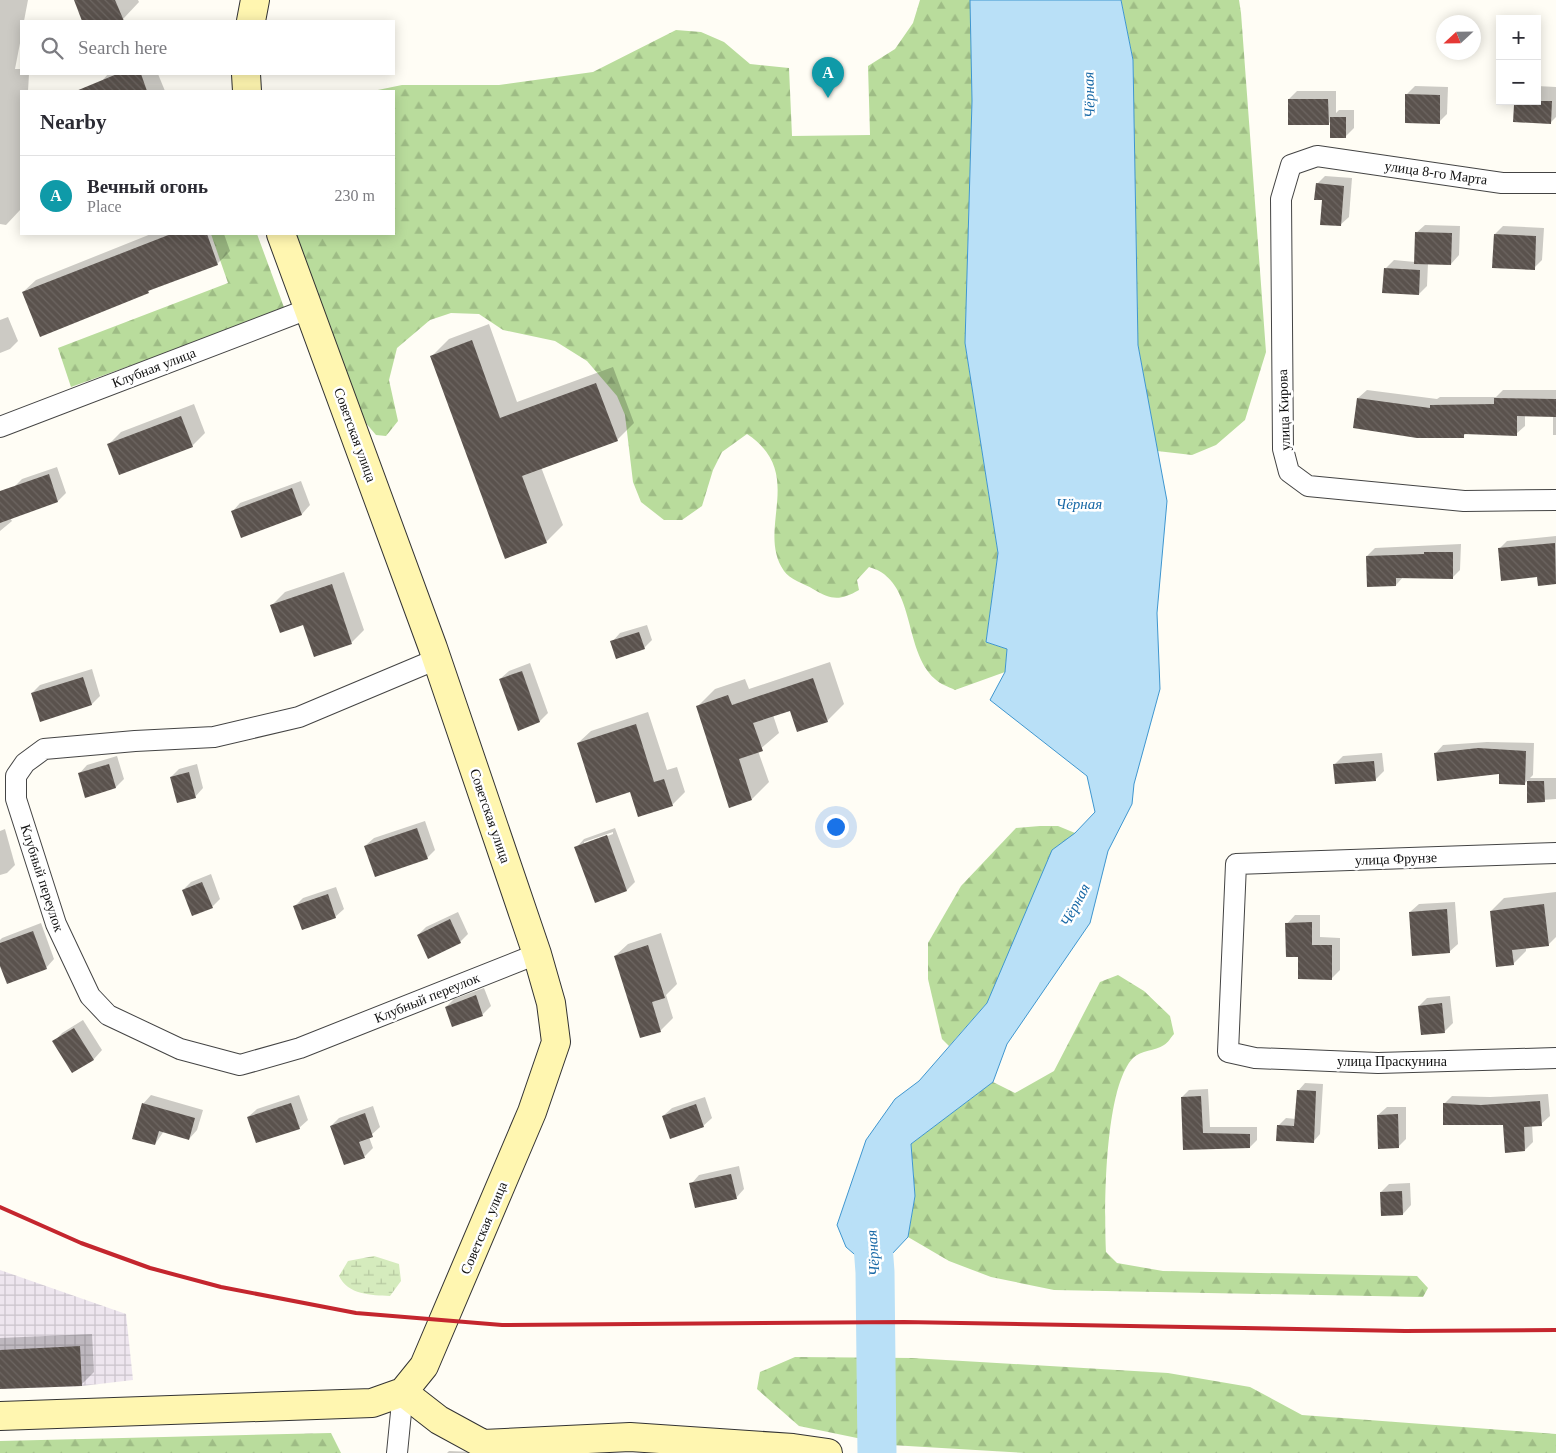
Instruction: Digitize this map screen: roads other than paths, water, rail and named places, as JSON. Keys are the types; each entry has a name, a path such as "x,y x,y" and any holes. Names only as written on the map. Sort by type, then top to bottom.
{"street":[{"path":"252,20 255,0"},
{"path":"246,75 247,90"},
{"name":"улица 8-го Марта","path":"1317,156 1502,183 1556,182"},
{"name":"улица Кирова","path":"1317,156 1291,165 1281,199 1283,450 1289,472 1308,486 1464,501 1556,500"},
{"name":"Советская улица","path":"281,235 437,659 536,954 555,1024 556,1042 528,1122 424,1366 403,1392"},
{"name":"Клубная улица","path":"0,427 308,309"},
{"name":"Клубный переулок","path":"437,659 299,717 214,737 135,741 44,749 24,763 16,776 16,799 56,924 90,996 108,1015 180,1050 240,1065 300,1048 536,954"},
{"name":"улица Фрунзе","path":"1228,1052 1236,864 1556,853"},
{"name":"улица Праскунина","path":"1228,1052 1255,1058 1378,1063 1556,1058"},
{"path":"0,1416 372,1404 403,1392"},
{"path":"403,1392 439,1420 483,1444 510,1453"},
{"path":"397,1453 403,1392"},
{"path":"483,1444 630,1437 793,1448 828,1453"}],"water":[{"name":"Чёрная","path":"970,0 1121,0 1133,60 1138,345 1167,501 1157,613 1160,689 1134,784 1132,804 1108,851 1090,923 1007,1044 993,1082 911,1144 915,1196 908,1237 875,1272 846,1247 837,1225 866,1140 895,1099 919,1081 987,1003 1052,850 1075,833 1095,812 1087,776 990,700 1005,672 1007,649 986,642 998,553 965,343 972,101"}],"waterway":[{"name":"Чёрная","path":"871,1219 875,1272 877,1453"}],"railway":[{"path":"0,1207 81,1243 150,1268 221,1287 356,1313 502,1325 904,1322 1405,1331 1556,1330"}],"place":[{"name":"Вечный огонь","path":"828,98"}]}
